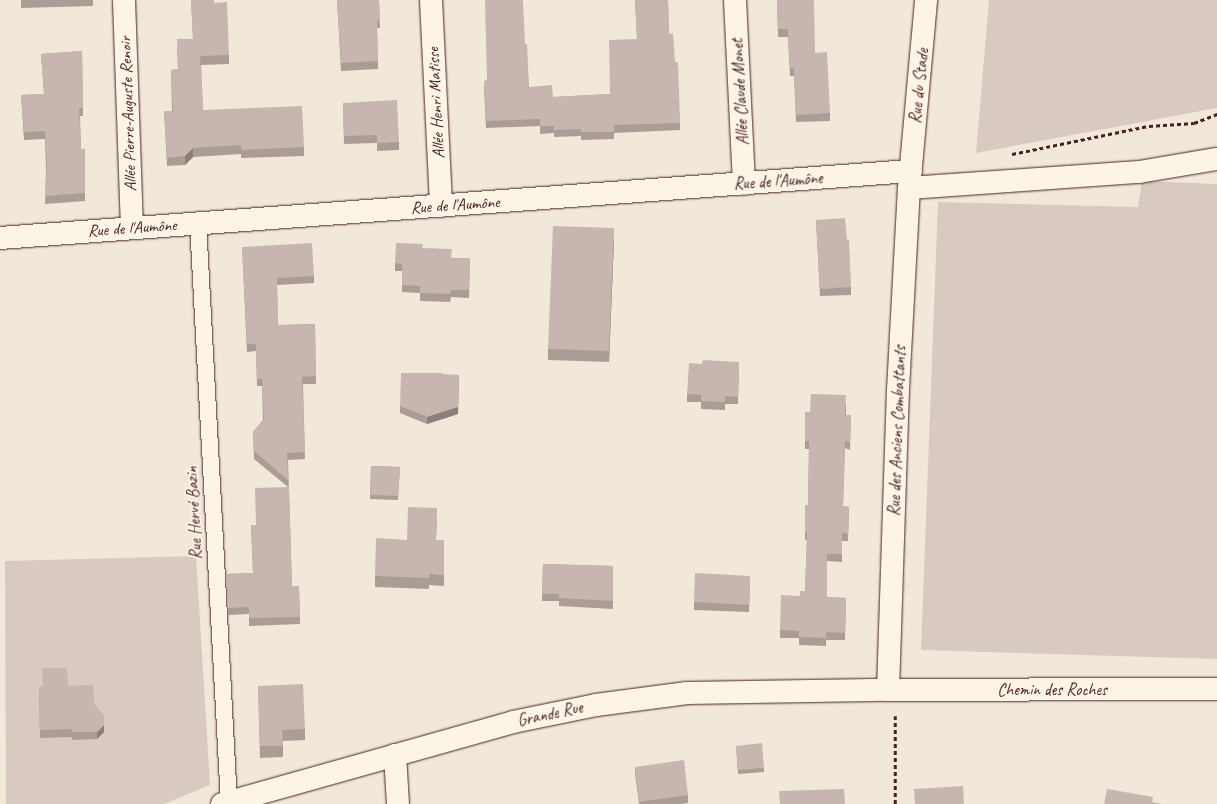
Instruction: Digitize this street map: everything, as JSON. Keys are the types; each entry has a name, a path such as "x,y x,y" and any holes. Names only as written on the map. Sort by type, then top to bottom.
{"street":[{"name":"Allée Pierre-Auguste Renoir","path":"124,0 132,228"},
{"name":"Allée Henri Matisse","path":"431,0 440,206"},
{"name":"Allée Claude Monet","path":"735,0 744,184"},
{"name":"Rue du Stade","path":"910,180 926,0"},
{"name":"Rue de l'Aumône","path":"0,238 744,184 1139,172 1217,158"},
{"name":"Rue des Anciens Combattants","path":"888,690 898,390 910,180"},
{"name":"Chemin des Roches","path":"888,690 1217,689"},
{"name":"Grande Rue","path":"226,803 513,722 603,704 687,693 888,690"},
{"path":"395,755 398,804"}],"lane":[{"name":"Rue Hervé Bazin","path":"198,223 226,803"}],"path":[{"path":"1007,155 1150,126 1194,123 1217,114"},
{"path":"888,690 896,717 895,804"}],"shaded area":[{"path":"989,0 1217,0 1217,108 976,153"},
{"path":"1142,181 1217,184 1217,659 921,650 938,202 1138,207"},
{"path":"196,556 210,785 164,804 6,804 5,561"}],"building":[{"path":"191,0 214,0 214,3 227,2 229,55 200,56 203,110 302,106 304,147 241,150 241,145 193,148 185,156 167,158 164,111 173,111 171,70 178,69 177,39 193,39"},
{"path":"337,0 379,0 380,20 377,21 378,61 341,63"},
{"path":"485,0 523,0 529,87 552,85 553,97 610,94 609,40 637,39 635,0 668,0 669,34 673,33 675,62 678,62 680,123 614,125 614,132 581,132 581,129 554,130 554,126 540,126 540,119 486,121 484,81 487,80"},
{"path":"777,0 814,0 815,53 827,52 830,113 796,115 794,68 790,68 788,29 778,29"},
{"path":"82,51 83,108 79,108 81,149 85,149 85,193 45,196 47,165 45,131 24,132 21,95 44,94 41,54"},
{"path":"397,100 399,142 377,143 377,135 344,136 343,103"},
{"path":"845,218 847,240 849,240 851,287 820,289 816,220"},
{"path":"553,226 614,228 609,351 548,349"},
{"path":"312,243 314,276 277,278 278,325 315,324 316,376 302,377 305,452 287,453 288,480 254,451 253,432 264,420 262,379 257,379 256,344 247,344 242,247"},
{"path":"396,243 423,244 422,248 452,249 451,258 470,258 469,290 451,290 450,294 420,293 420,286 402,285 402,264 395,263"},
{"path":"703,360 739,362 738,397 725,396 725,402 701,401 701,395 687,394 689,363 702,364"},
{"path":"401,373 443,373 442,374 459,375 458,407 427,417 400,406"},
{"path":"811,394 846,395 845,415 851,415 850,442 845,441 843,506 849,507 848,534 842,533 842,554 827,554 827,597 846,598 845,633 826,632 826,638 799,637 799,631 780,630 781,595 800,596 800,591 805,591 807,532 805,532 805,505 808,505 809,441 805,441 805,412 810,412"},
{"path":"371,466 400,467 398,496 370,495"},
{"path":"289,487 292,586 299,586 300,617 249,618 249,607 228,608 227,574 253,573 251,525 256,525 255,488"},
{"path":"408,507 437,508 436,540 444,540 444,575 429,574 429,578 375,576 376,538 407,540"},
{"path":"543,564 613,566 613,601 559,598 559,594 542,594"},
{"path":"695,573 750,576 749,605 694,602"},
{"path":"42,668 67,668 68,686 93,685 94,704 104,715 104,725 97,732 72,732 72,729 40,730 39,686 43,686"},
{"path":"303,684 305,729 282,730 283,746 260,746 258,686"},
{"path":"762,743 764,768 738,770 736,746"},
{"path":"684,760 688,795 639,802 635,767"},
{"path":"963,786 964,804 915,804 914,789"},
{"path":"844,789 845,804 780,804 779,791"},
{"path":"1107,789 1153,797 1152,802 1162,804 1104,804"}]}
